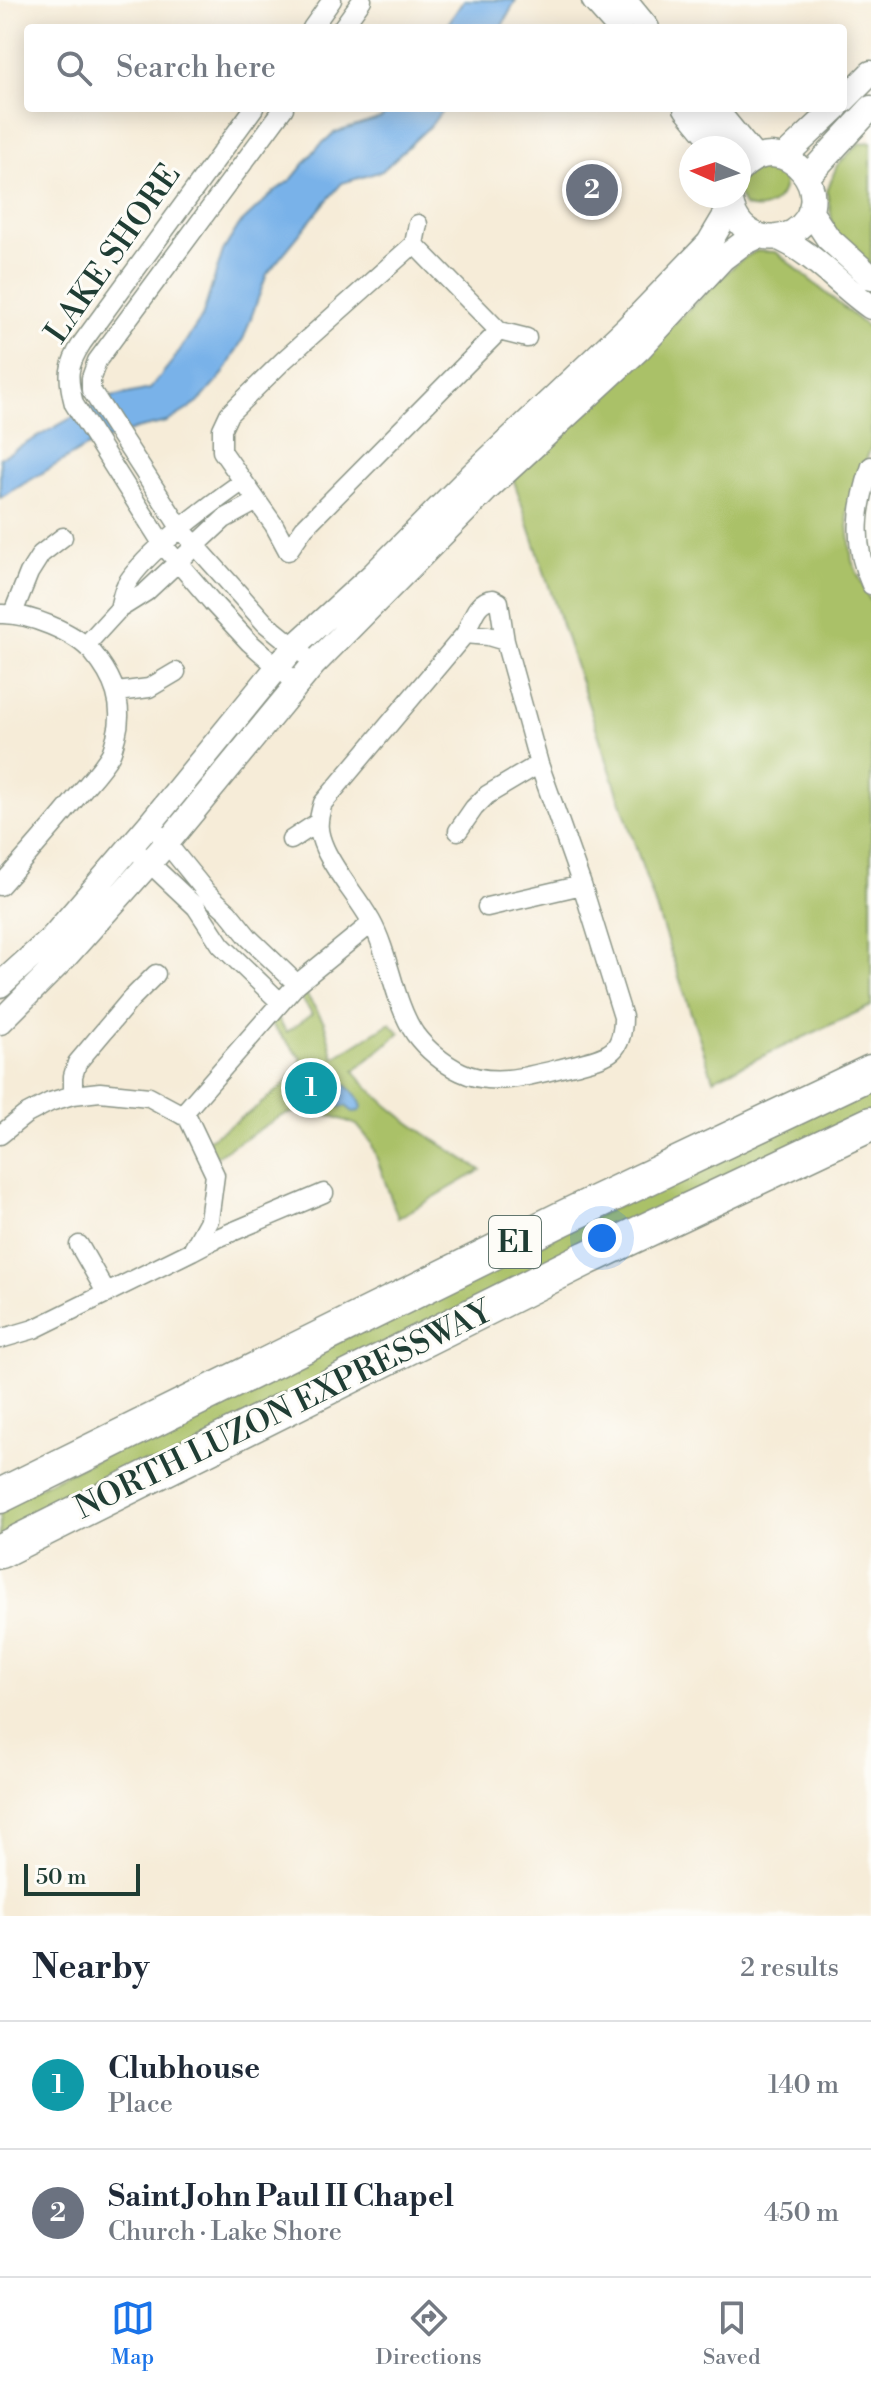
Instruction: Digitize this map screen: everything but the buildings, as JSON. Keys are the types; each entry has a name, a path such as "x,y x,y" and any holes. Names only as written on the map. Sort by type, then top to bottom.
{"highway":[{"name":"NORTH LUZON EXPRESSWAY","path":"0,1496 561,1219 871,1072"},
{"name":"NORTH LUZON EXPRESSWAY","path":"0,1551 587,1258 871,1124"}],"street":[{"path":"315,24 332,0"},
{"path":"345,24 362,0"},
{"path":"594,0 615,24"},
{"path":"624,0 644,24"},
{"path":"847,97 871,73"},
{"path":"807,177 871,108"},
{"name":"LAKE SHORE","path":"251,112 82,343 73,357 69,384 74,404 163,545 240,632 297,684"},
{"name":"LAKE SHORE","path":"281,112 97,361 91,384 181,529 265,623 314,664"},
{"path":"689,112 709,136"},
{"path":"716,112 730,136"},
{"path":"784,157 832,112"},
{"path":"0,1022 66,956 167,843 314,664 486,490 639,349 722,259 742,244 793,232 806,219 812,199 811,188 797,165 774,155 751,164"},
{"path":"0,985 52,938 295,646 374,574 473,474 626,329 709,243 727,208"},
{"path":"734,208 741,225 791,243 871,307"},
{"path":"810,211 828,238 871,277"},
{"path":"418,224 414,244 284,360 229,414 222,429 222,451 288,551 304,528 499,331"},
{"path":"414,244 499,331 527,338"},
{"path":"69,384 91,384"},
{"path":"869,574 859,542 858,515 871,466"},
{"path":"119,609 132,576 181,529 242,482"},
{"path":"86,645 119,609 136,599 224,519 257,501"},
{"path":"0,886 58,821 112,752 119,720 117,692 105,668 86,645 32,618 7,614 41,554 63,537"},
{"path":"486,600 499,602 505,641 539,764 582,885 623,1017 623,1036 615,1048 602,1057 501,1080 482,1079 463,1073 441,1060 417,1037 407,1019 372,923 325,850 317,823 323,803 465,634 479,605 486,600"},
{"path":"465,634 505,641"},
{"path":"117,692 149,688 176,672"},
{"path":"458,831 487,795 539,764"},
{"path":"291,840 317,823"},
{"path":"149,825 167,843 203,901 221,945 280,1002"},
{"path":"130,845 203,901 228,912 249,938 297,984"},
{"path":"487,907 582,885"},
{"path":"182,1115 297,984 372,923"},
{"path":"73,1095 77,1063 156,974"},
{"path":"0,1135 25,1115 50,1102 100,1092 149,1097 188,1118 215,1175 209,1220 192,1251"},
{"path":"0,1339 34,1329 192,1251 324,1193"},
{"path":"79,1245 107,1294"}],"green space":[{"path":"871,142 871,266 834,232 827,191 837,165 860,143"},
{"path":"751,163 782,169 784,187 776,201 762,208 753,208"},
{"path":"756,251 776,252 871,330 871,447 847,513 852,561 871,603 871,1006 713,1079 513,478 738,262"},
{"path":"297,980 324,1022 334,1058 390,1023 400,1033 354,1071 397,1113 481,1170 398,1218 371,1142 357,1125 335,1117 315,1111 298,1111 281,1116 213,1158 203,1143 252,1111 286,1083 302,1059 262,1014 272,1011 287,1032 312,1014 297,992"},
{"path":"871,1083 871,1115 0,1541 0,1506"}],"water":[{"path":"464,0 516,0 503,24 448,24"},
{"path":"387,112 441,112 382,171 342,183 323,205 267,274 244,337 224,373 198,403 167,422 136,429 86,447 0,498 0,458 107,398 150,389 202,317 223,251 239,225 292,179 317,148 334,133 381,118"},
{"path":"335,1080 355,1094 362,1107 360,1111 339,1107 332,1100 335,1092 331,1086"}],"place":[{"name":"Saint John Paul II Chapel","path":"592,190"},
{"name":"Clubhouse","path":"311,1088"}]}
